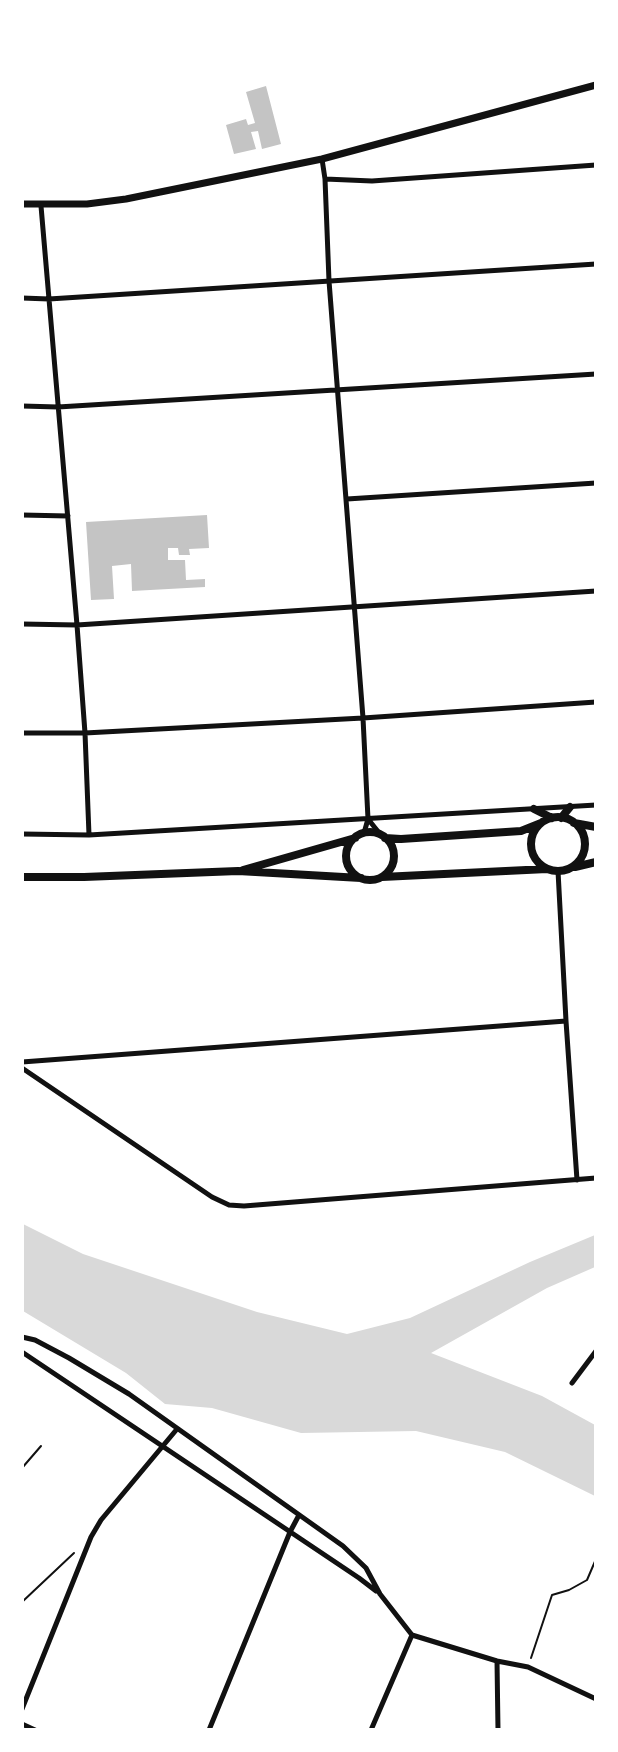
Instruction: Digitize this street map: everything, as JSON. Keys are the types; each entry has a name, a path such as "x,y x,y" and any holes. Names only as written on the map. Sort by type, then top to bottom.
{"main road":[{"path":"547,869 535,858 531,842 534,833 570,807"},
{"path":"534,808 553,819 596,828"},
{"path":"361,878 354,874 346,860 349,844 363,833 400,839 521,831 553,819"},
{"path":"571,868 578,862 585,846 580,829 573,822"},
{"path":"22,877 238,871 375,880 388,872 394,858 394,851 383,836"},
{"path":"238,871 355,838"},
{"path":"382,877 547,869 558,871 596,862"}],"street":[{"path":"22,204 41,206 87,204 126,199 322,159 596,85"},
{"path":"322,159 325,179 329,281 348,499 363,718 368,819 363,833"},
{"path":"325,179 372,181 596,165"},
{"path":"41,206 77,625 85,733 89,835"},
{"path":"22,298 596,264"},
{"path":"22,406 58,407 596,374"},
{"path":"348,499 596,483"},
{"path":"22,515 68,516"},
{"path":"22,624 77,625 596,591"},
{"path":"22,733 85,733 363,718 596,702"},
{"path":"22,834 89,835 596,805"},
{"path":"368,819 383,836"},
{"path":"558,871 577,1180"},
{"path":"22,1062 566,1021"},
{"path":"22,1068 212,1197 229,1205 244,1206 596,1178"},
{"path":"22,1337 36,1340 129,1395 343,1546 366,1568 380,1594 412,1635 497,1661 528,1667 596,1699"},
{"path":"572,1383 596,1351"},
{"path":"22,1352 380,1594"},
{"path":"22,1709 91,1537 101,1520 177,1429"},
{"path":"209,1730 299,1515"},
{"path":"371,1730 412,1635"},
{"path":"497,1661 498,1730"},
{"path":"22,1724 35,1730"}],"path":[{"path":"22,1467 41,1446"},
{"path":"22,1602 75,1552"},
{"path":"528,1667 552,1595 570,1590 587,1580 596,1559"}],"shaded area":[{"path":"23,1224 83,1254 257,1312 347,1334 410,1318 530,1262 595,1235 595,1267 547,1288 431,1353 542,1396 595,1425 595,1496 505,1452 416,1431 301,1433 212,1408 165,1404 126,1373 23,1311"}],"building":[{"path":"266,86 281,144 262,149 258,131 251,132 256,149 234,154 226,125 246,119 248,125 255,123 246,92"},
{"path":"207,515 209,548 189,549 190,555 179,555 178,548 168,548 168,560 185,560 186,580 205,579 205,587 132,591 131,564 112,566 114,599 91,600 86,522"}]}
